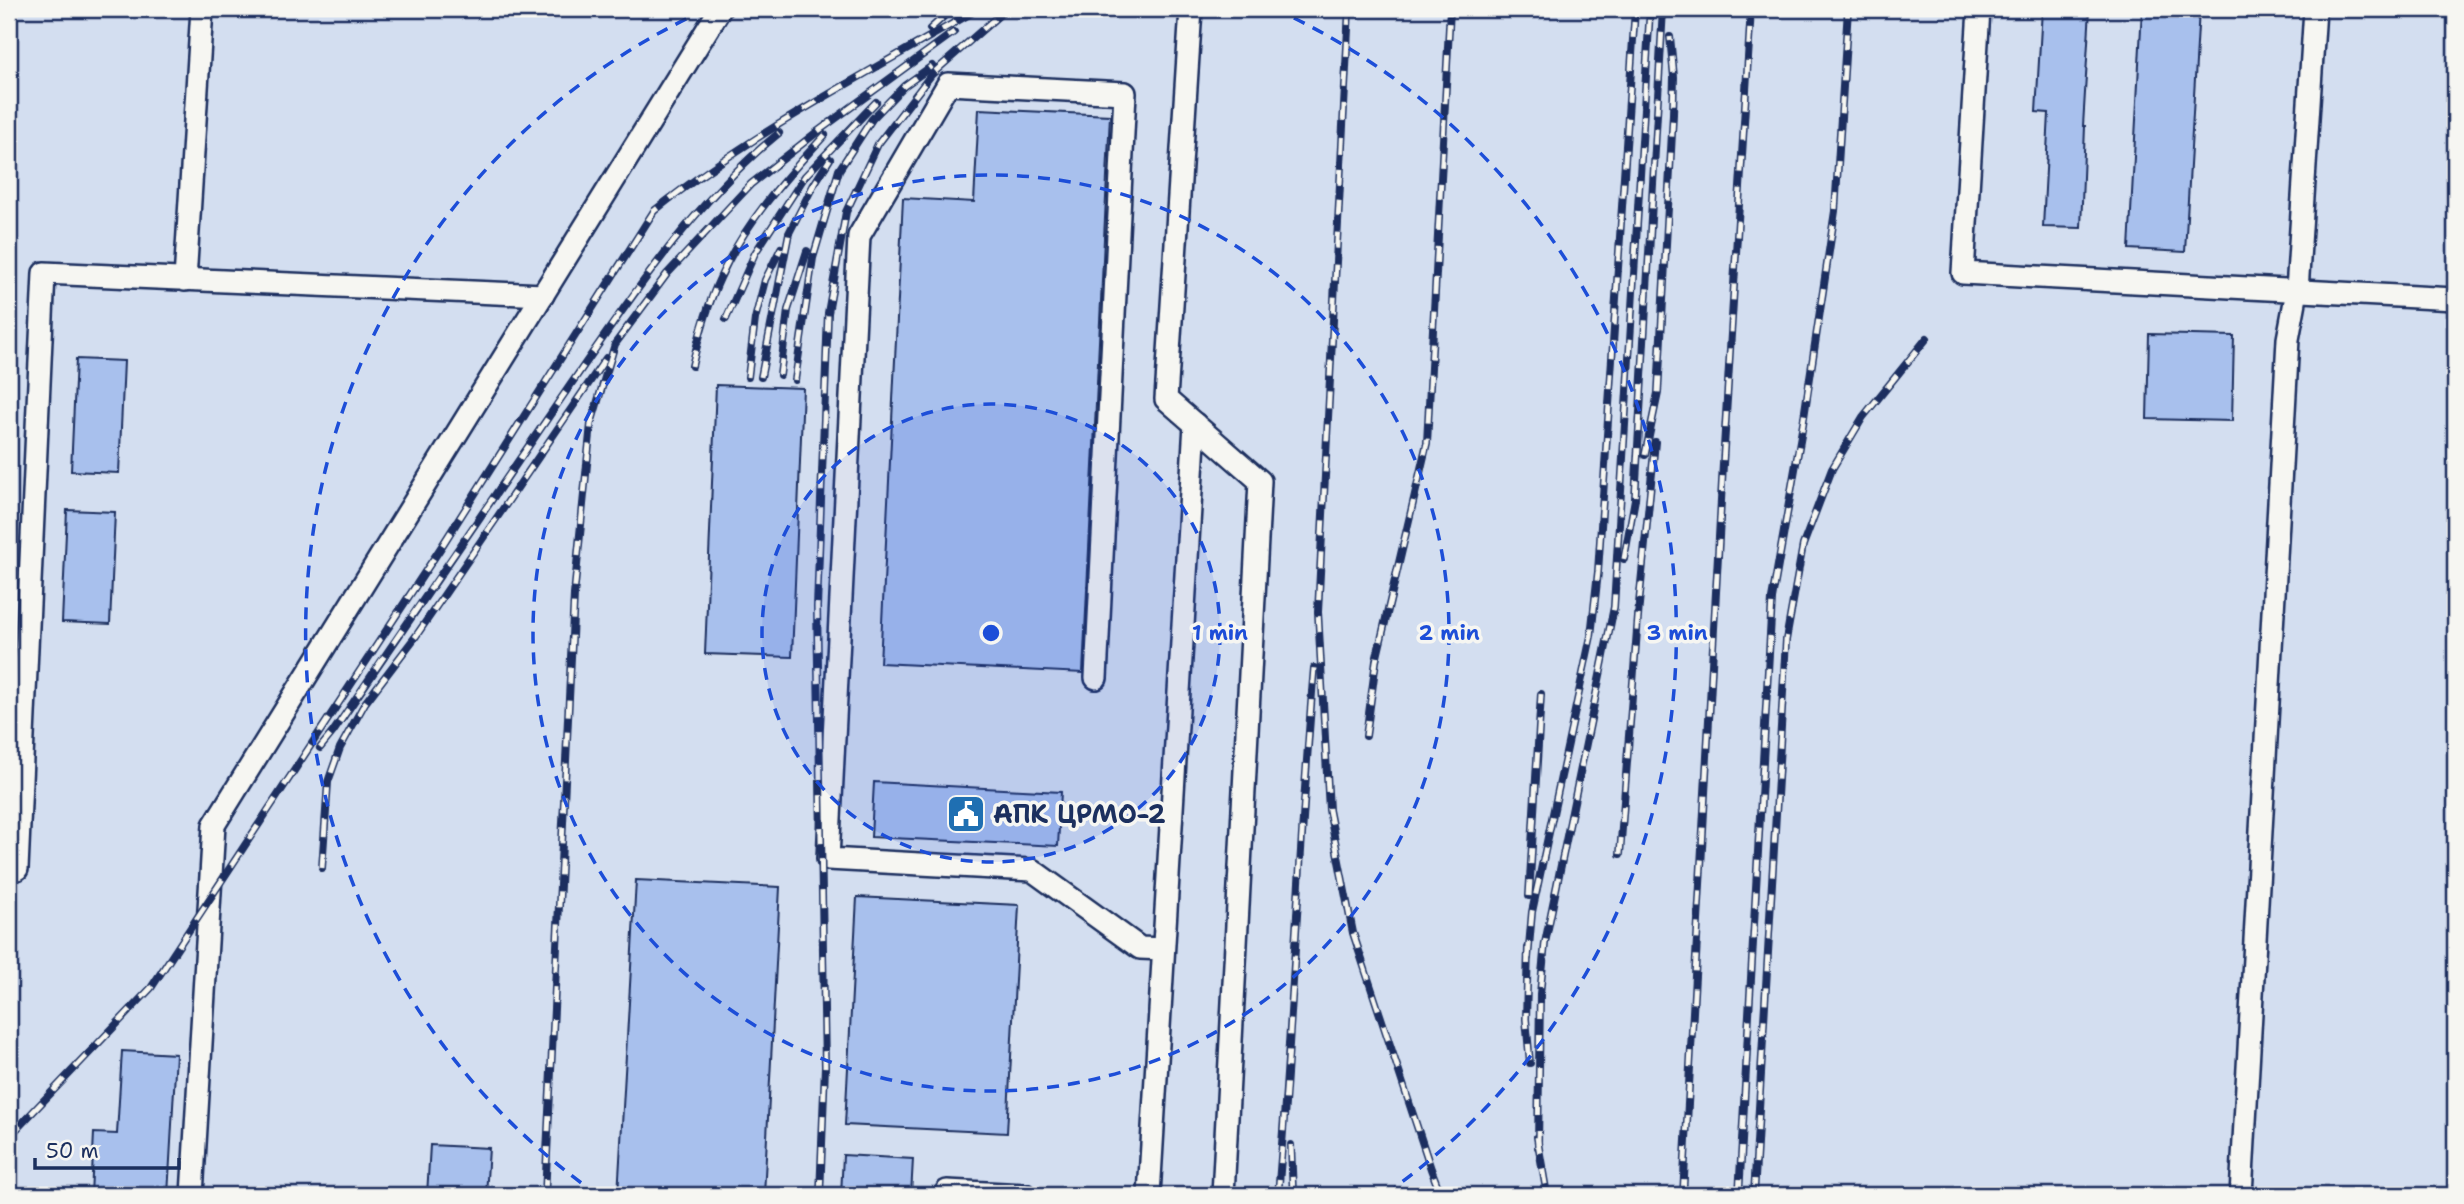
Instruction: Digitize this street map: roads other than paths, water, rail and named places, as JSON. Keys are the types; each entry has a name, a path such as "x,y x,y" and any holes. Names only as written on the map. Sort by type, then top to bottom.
{"lane":[{"path":"185,279 202,9"},
{"path":"192,1195 214,825 720,9"},
{"path":"1191,9 1166,399 1260,481 1223,1195"},
{"path":"1979,9 1963,273 2455,299"},
{"path":"2241,1195 2287,353 2297,291 2315,9"},
{"path":"1096,678 1125,93 948,84 859,236 828,859 1032,870 1140,948 1164,949"},
{"path":"17,869 44,274 543,295"},
{"path":"1149,1195 1195,424"},
{"path":"946,1195 947,1191 1026,1195"}],"railway":[{"path":"930,29 952,9"},
{"path":"9,1137 151,988 440,549 654,211 771,129 978,9"},
{"path":"820,1195 825,1066 817,607 828,313 846,212 878,144 931,75 1006,9"},
{"path":"1349,9 1318,612 1329,810 1353,933 1441,1195"},
{"path":"1366,736 1376,661 1427,443 1450,9"},
{"path":"1528,958 1532,912 1591,636 1598,572 1635,9"},
{"path":"1538,1147 1540,994 1545,943 1614,607 1650,9"},
{"path":"1624,559 1635,499 1663,9"},
{"path":"1683,1195 1751,9"},
{"path":"1739,1195 1772,599 1803,424 1835,211 1848,9"},
{"path":"545,1195 574,595 591,424 615,344 667,274 751,184 954,32"},
{"path":"1645,455 1658,393 1673,114 1674,77 1670,37"},
{"path":"795,380 813,258 839,170 872,119 904,86 932,66"},
{"path":"726,319 755,253 805,176 876,102"},
{"path":"320,748 659,260 715,193 779,133"},
{"path":"692,366 707,310 730,258 753,220 825,135"},
{"path":"761,377 789,233 830,159"},
{"path":"748,377 755,319 765,280 781,248"},
{"path":"780,375 788,310 807,251"},
{"path":"1754,1195 1786,640 1803,545 1832,469 1863,417 1927,338"},
{"path":"322,868 328,782 340,748 365,703 416,636 606,358"},
{"path":"1620,854 1639,604 1655,442"},
{"path":"1278,1195 1314,668"},
{"path":"1529,896 1541,694"},
{"path":"1528,948 1526,1019 1530,1063"},
{"path":"1537,1137 1547,1195"},
{"path":"1291,1145 1293,1195"},
{"path":"2453,1195 2455,1154"}],"place":[{"name":"АПК ЦРМО-2","path":"966,814"}]}
